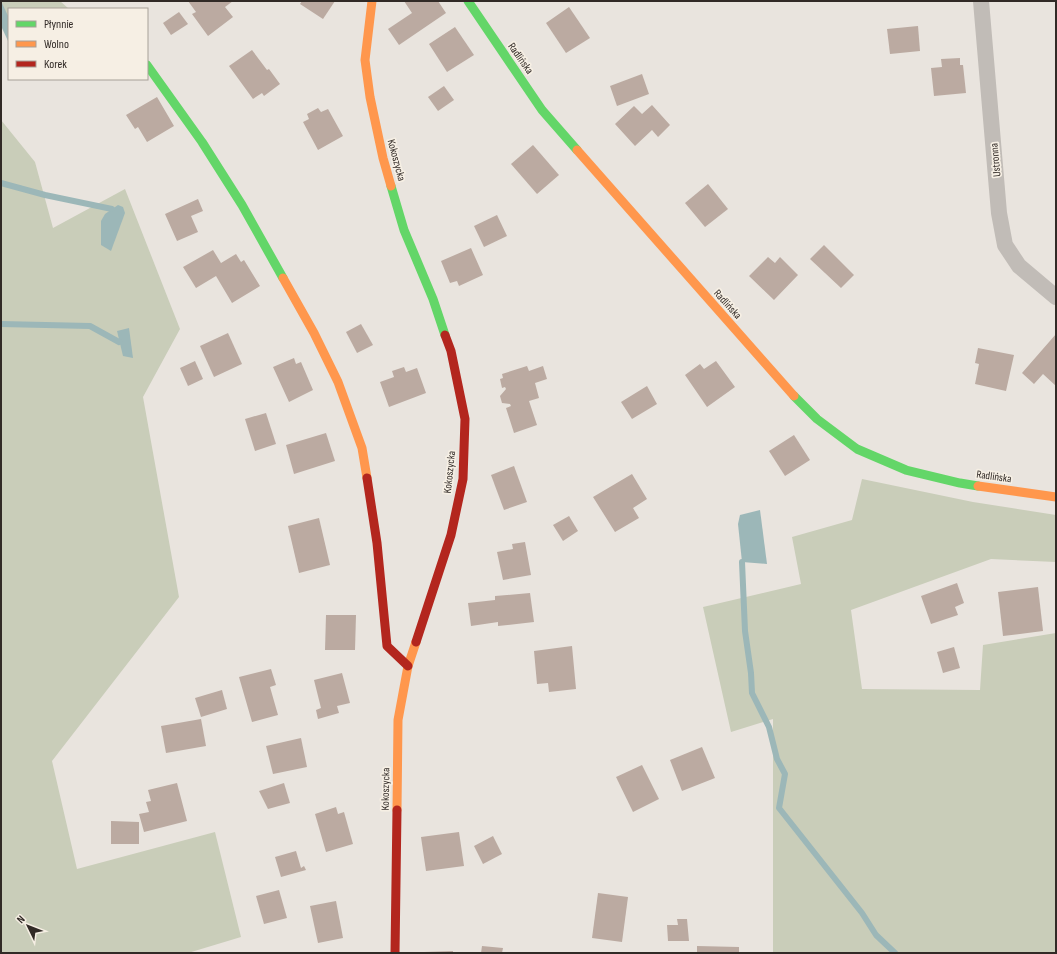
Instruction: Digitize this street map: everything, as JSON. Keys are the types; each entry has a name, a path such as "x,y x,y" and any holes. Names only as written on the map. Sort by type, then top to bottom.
{"street":[{"name":"Kokoszycka","path":"372,1 366,60 370,97 383,158 404,230 433,299 451,352 465,419 462,479 451,535 408,666 398,720 395,953"},
{"name":"Radlińska","path":"468,1 542,110 784,386 817,419 857,449 906,470 960,483 1056,497"},
{"name":"Ustronna","path":"981,1 999,213 1005,245 1019,266 1056,297"},
{"path":"148,66 202,142 242,206 314,333 338,382 362,448 377,543 387,646 408,666"}],"green space":[{"path":"1,1 60,1 68,8 8,8 8,32"},
{"path":"1,120 35,162 53,228 125,189 180,329 143,397 179,597 52,761 77,869 215,832 241,937 188,953 1,953"},
{"path":"862,479 973,502 1056,515 1056,562 991,559 851,610 862,689 980,690 983,645 1056,633 1056,953 773,953 773,719 731,732 703,607 801,584 792,537 852,520"}],"water":[{"path":"1,1 8,16 8,41 1,26"},
{"path":"118,205 123,207 125,213 111,251 101,245 101,221 105,214"},
{"path":"129,328 133,358 123,356 117,331"},
{"path":"760,510 767,564 742,562 738,524 740,515"}],"building":[{"path":"188,1 233,1 225,7 233,17 208,36 192,14 196,12"},
{"path":"302,1 335,1 323,19 300,4"},
{"path":"404,1 438,1 446,13 399,45 388,29 412,13"},
{"path":"569,7 590,38 566,53 546,23"},
{"path":"179,12 188,24 171,35 163,23"},
{"path":"918,26 920,51 890,54 887,29"},
{"path":"455,27 474,55 447,72 429,44"},
{"path":"252,50 280,84 264,96 262,93 253,99 229,66"},
{"path":"960,58 960,65 963,65 966,93 934,96 931,68 942,67 941,59"},
{"path":"642,74 649,94 617,106 610,86"},
{"path":"444,86 454,100 438,111 428,97"},
{"path":"157,97 174,126 147,142 138,127 135,129 126,115"},
{"path":"652,105 670,125 658,137 652,130 635,146 615,124 634,106 642,114"},
{"path":"318,108 321,112 328,109 343,136 318,150 303,122 309,119 307,114"},
{"path":"533,145 559,175 537,194 511,164"},
{"path":"708,184 728,209 705,227 685,203"},
{"path":"198,199 203,211 191,216 198,232 177,241 165,214"},
{"path":"497,215 507,236 484,247 474,226"},
{"path":"824,245 854,275 841,288 810,259"},
{"path":"471,248 483,275 459,286 457,281 450,283 441,261"},
{"path":"213,250 221,263 236,254 241,262 244,260 260,286 232,303 216,276 196,288 183,267"},
{"path":"768,257 775,263 780,257 798,275 774,300 749,276"},
{"path":"361,324 373,345 357,353 346,332"},
{"path":"228,333 242,364 214,377 200,346"},
{"path":"1056,334 1056,386 1043,374 1034,384 1022,373"},
{"path":"978,348 1014,355 1006,391 975,384 979,364 975,363"},
{"path":"294,358 296,364 301,362 313,390 289,402 273,367"},
{"path":"195,361 203,379 188,386 180,368"},
{"path":"716,361 735,387 707,407 685,375 700,364 704,369"},
{"path":"527,366 529,371 543,366 547,379 535,383 539,398 529,401 537,425 514,433 506,408 511,406 510,404 502,403 500,396 506,389 505,387 502,388 500,379 503,378 502,374"},
{"path":"404,367 406,372 417,368 426,393 389,407 380,382 394,377 392,371"},
{"path":"647,386 657,404 632,419 621,402"},
{"path":"266,413 276,444 255,451 245,419"},
{"path":"326,433 335,461 294,474 286,445"},
{"path":"794,435 810,460 785,476 769,451"},
{"path":"514,466 527,502 504,510 491,475"},
{"path":"632,474 647,499 633,508 639,518 615,532 593,497"},
{"path":"569,516 578,531 563,541 553,525"},
{"path":"319,518 330,565 299,573 288,526"},
{"path":"525,542 531,575 503,580 497,552 513,549 512,544"},
{"path":"957,583 964,603 955,607 958,615 931,624 921,596"},
{"path":"1038,587 1043,631 1003,636 998,592"},
{"path":"530,593 534,622 498,626 498,622 471,626 468,603 495,600 495,596"},
{"path":"326,615 356,615 355,650 325,650"},
{"path":"572,646 576,689 549,692 548,683 537,684 534,651"},
{"path":"954,647 960,668 943,673 937,652"},
{"path":"271,669 276,685 270,687 278,715 252,722 239,677"},
{"path":"342,673 350,703 337,706 339,713 318,719 316,710 321,708 314,680"},
{"path":"222,690 227,709 201,717 195,698"},
{"path":"201,719 206,746 166,753 161,726"},
{"path":"301,738 307,767 273,774 266,746"},
{"path":"702,747 715,778 682,791 670,760"},
{"path":"642,765 659,799 633,812 616,777"},
{"path":"177,783 187,821 144,832 139,814 149,812 146,802 151,801 148,790"},
{"path":"284,783 290,803 268,809 259,791"},
{"path":"336,807 338,814 344,812 353,844 326,852 315,814"},
{"path":"111,821 139,822 139,844 111,844"},
{"path":"459,832 464,866 426,871 421,837"},
{"path":"493,836 502,854 483,864 474,846"},
{"path":"296,851 301,868 304,866 306,870 281,877 275,857"},
{"path":"279,890 287,918 264,924 256,896"},
{"path":"598,893 628,897 622,942 592,938"},
{"path":"336,901 343,938 318,943 310,906"},
{"path":"677,919 687,919 689,941 668,941 667,925 678,925"},
{"path":"482,946 503,948 502,953 481,953"},
{"path":"697,946 739,947 739,953 697,953"},
{"path":"453,951 453,953 424,953 424,952"}],"waterway":[{"path":"1,183 45,195 112,209"},
{"path":"1,324 90,326 119,342"},
{"path":"742,562 745,631 751,673 752,693 769,727 777,759 785,774 779,808 862,913 876,935 895,953"}],"traffic: fast":[{"path":"468,1 542,110 577,150"},
{"path":"148,66 202,142 242,205 283,278"},
{"path":"391,186 404,230 433,299 445,335"},
{"path":"794,396 817,419 857,449 906,470 978,486"}],"traffic: slow":[{"path":"372,1 365,60 370,97 383,158 391,186"},
{"path":"577,150 794,396"},
{"path":"283,278 314,333 338,382 362,448 367,478"},
{"path":"978,486 1056,497"},
{"path":"397,810 398,720 408,666 416,642"}],"traffic: jam":[{"path":"416,642 451,535 463,479 465,419 451,351 445,335"},
{"path":"367,478 377,543 387,646 408,666"},
{"path":"395,953 397,810"}]}
